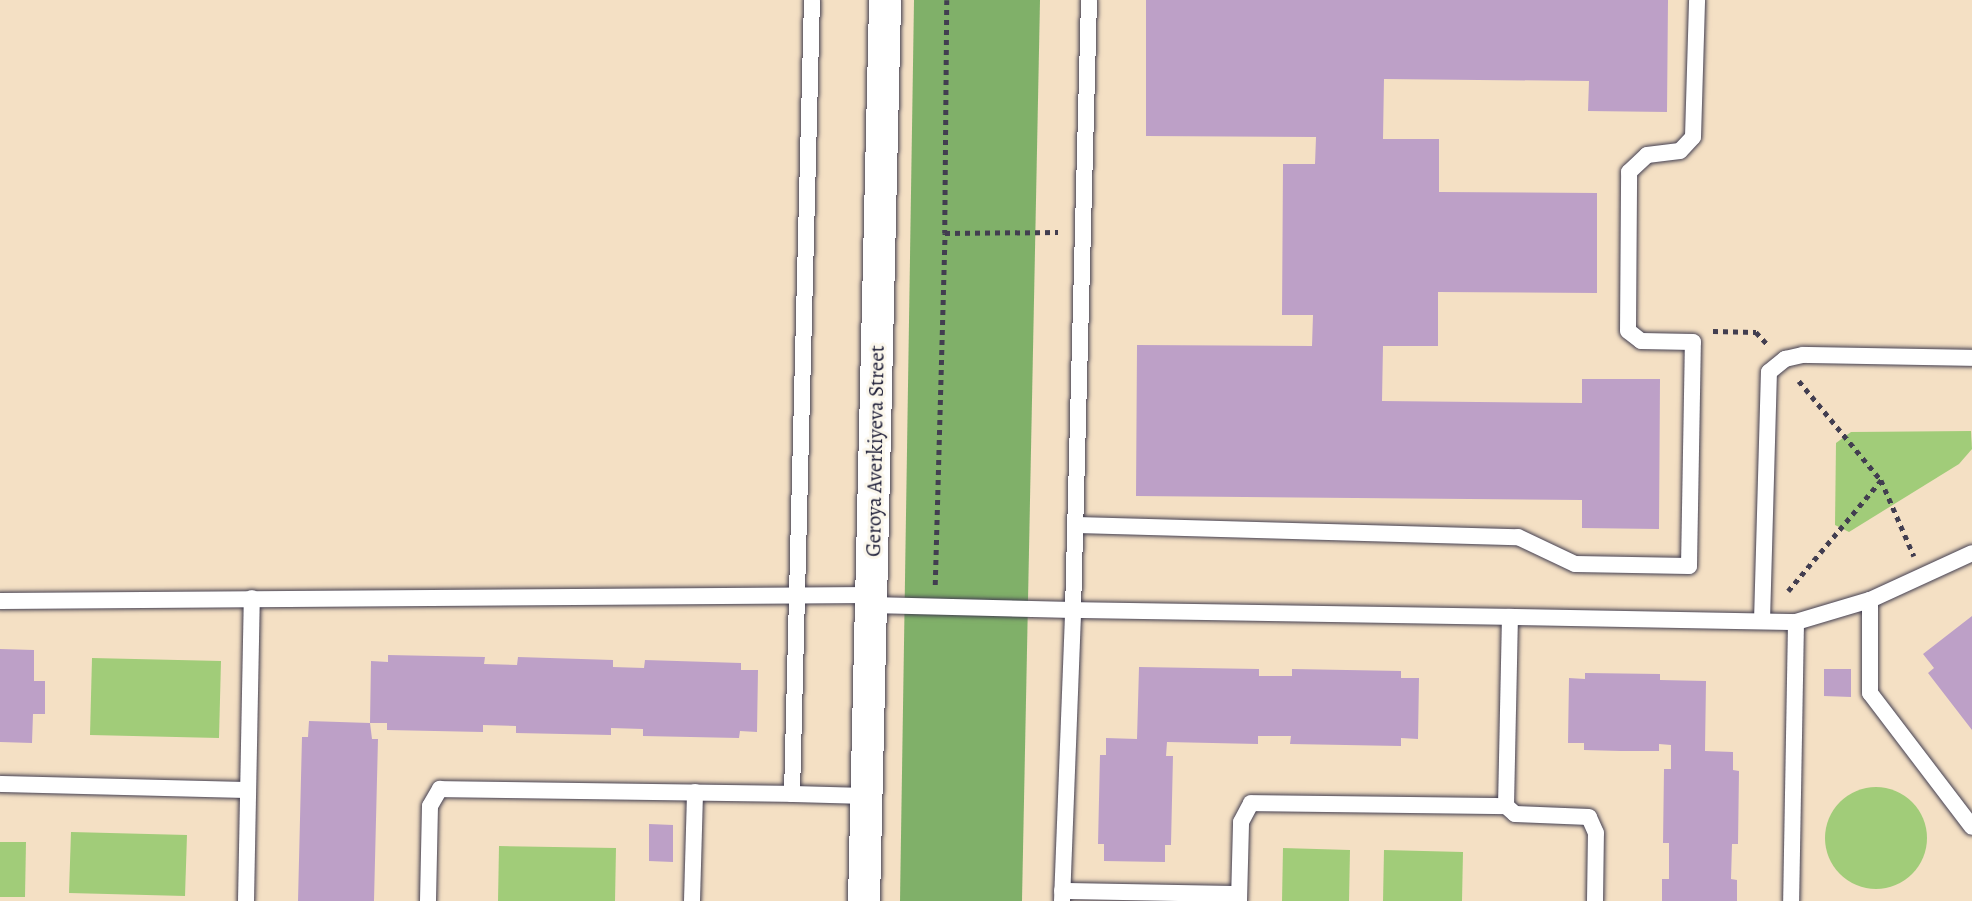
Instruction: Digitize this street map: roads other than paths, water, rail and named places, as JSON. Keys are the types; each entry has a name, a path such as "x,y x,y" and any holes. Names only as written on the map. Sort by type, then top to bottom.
{"street":[{"name":"Geroya Averkiyeva Street","path":"864,901 885,0"}],"lane":[{"path":"792,794 812,0"},
{"path":"1090,0 1076,525 1062,896 1239,898 1241,822 1251,803 1507,806"},
{"path":"1076,525 1518,537 1575,564 1689,566 1693,342 1641,341 1628,331 1629,186 1635,162 1647,155 1681,151 1693,137 1697,0"},
{"path":"1762,621 1766,390 1769,372 1783,361 1803,355 1972,358"},
{"path":"0,601 797,593 934,607 1796,622 1870,600 1972,553"},
{"path":"246,901 252,598"},
{"path":"1870,600 1870,693 1972,827"},
{"path":"1510,617 1507,806 1514,814 1589,817 1596,833 1595,901"},
{"path":"1791,901 1796,622"},
{"path":"0,784 248,790"},
{"path":"428,901 430,806 440,789 867,796"},
{"path":"692,901 695,792"}]}
